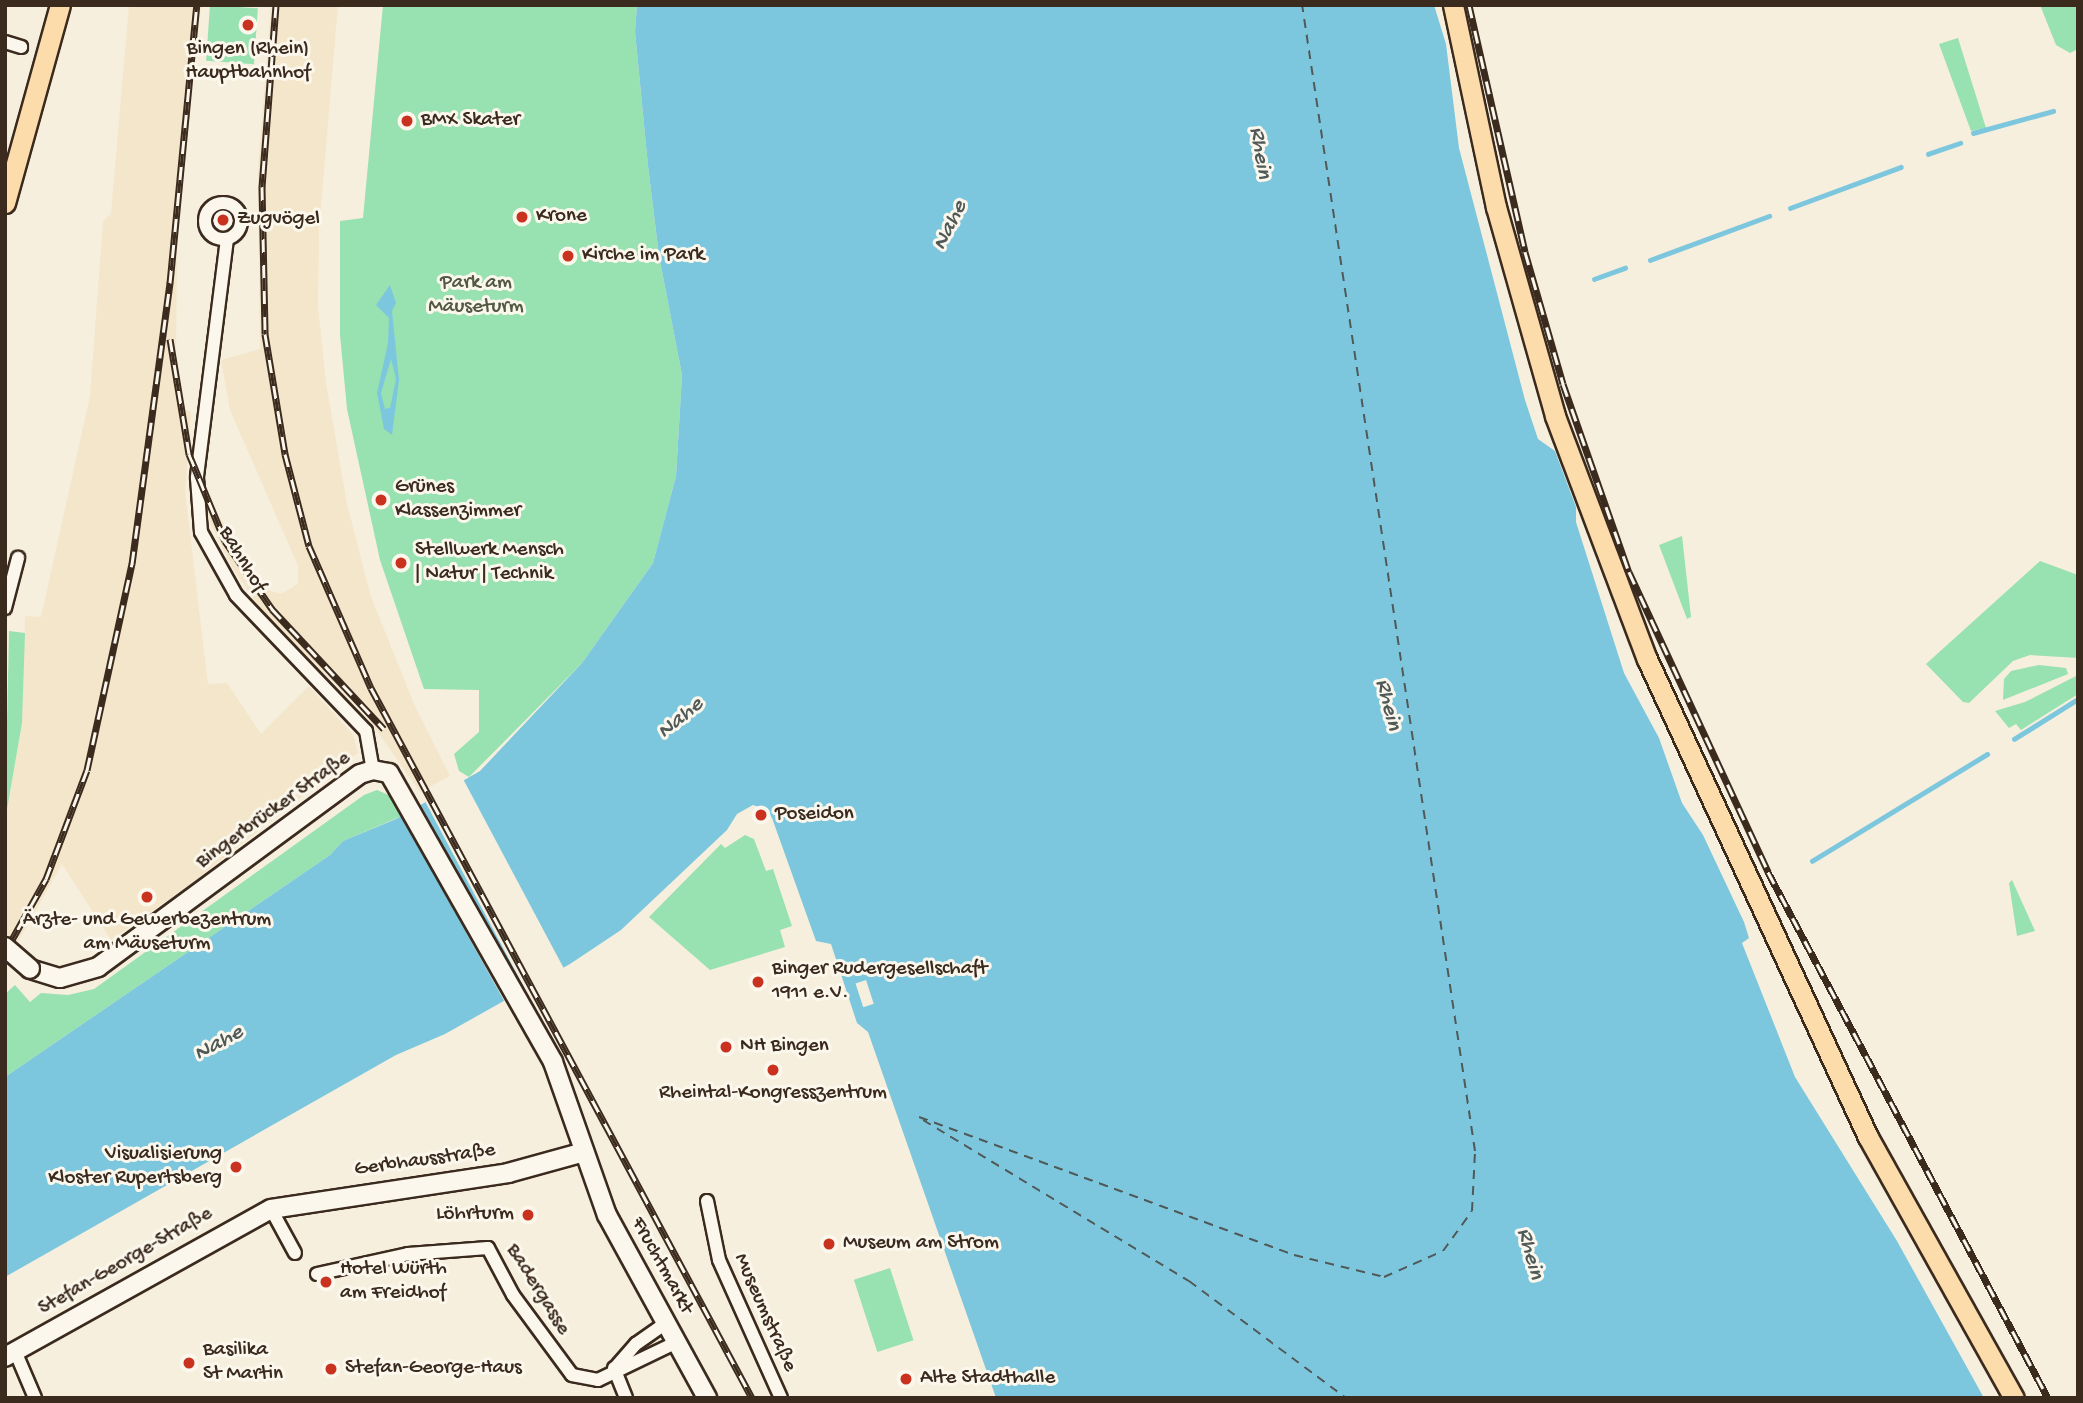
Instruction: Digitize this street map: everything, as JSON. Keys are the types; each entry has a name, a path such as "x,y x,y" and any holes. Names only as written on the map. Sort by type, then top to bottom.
{"main road":[{"path":"5,203 61,5"},
{"path":"1453,5 1493,196 1555,416 1647,659 1868,1137 2014,1398"},
{"name":"Bingerbrücker Straße","path":"5,947 30,970 60,978 98,967 360,774 373,770 392,775 553,1062 584,1152"},
{"name":"Gerbhausstraße","path":"271,1209 508,1173 584,1152"},
{"name":"Fruchtmarkt","path":"584,1152 607,1215 707,1398"},
{"name":"Stefan-George-Straße","path":"10,1354 271,1209"}],"street":[{"path":"5,42 21,47"},
{"name":"Bahnhof","path":"227,239 197,478 201,532 236,595 366,732 373,770"},
{"path":"5,608 18,558"},
{"name":"Museumstraße","path":"708,1201 719,1260 781,1398"},
{"path":"271,1209 295,1253"},
{"name":"Badergasse","path":"317,1274 408,1254 488,1248 513,1295 572,1375 590,1381 614,1368"},
{"path":"614,1368 636,1344 666,1323"},
{"path":"614,1368 677,1342"},
{"path":"10,1354 35,1398"},
{"path":"614,1368 626,1398"}],"shaded area":[{"path":"129,5 201,5 177,243 176,364 185,410 191,412 185,492 208,684 227,683 261,734 309,686 353,735 358,753 193,882 111,940 62,864 5,964 5,821 22,723 25,616 41,617 90,396 103,222 111,213"},
{"path":"271,5 338,5 319,229 318,306 326,383 347,504 371,597 415,706 450,776 420,792 365,714 260,609 232,567 206,514 215,508 247,568 265,589 281,594 298,584 298,566 230,410 221,360 260,349 258,169"}],"green space":[{"path":"210,5 258,8 254,64 206,61"},
{"name":"Park am Mäuseturm","path":"383,5 637,5 635,32 648,166 659,256 682,375 676,476 653,563 582,663 469,777 459,771 454,754 479,732 479,690 424,689 380,560 347,409 340,335 340,221 363,218"},
{"path":"2040,5 2078,5 2078,49 2070,53 2056,45"},
{"path":"1958,38 1986,128 1971,131 1939,44"},
{"path":"1682,536 1691,617 1687,619 1659,545"},
{"path":"2040,561 2078,575 2078,658 2030,655 2013,661 1969,703 1963,702 1926,664"},
{"path":"9,631 25,633 22,723 5,821"},
{"path":"2039,665 2066,668 2068,674 2003,700 2004,679 2011,671"},
{"path":"2078,675 2078,694 2021,730 2016,724 2009,728 1995,711 2025,702"},
{"path":"377,790 391,796 402,816 343,841 330,855 5,1077 5,994 15,985 30,1002 41,993 68,995 94,989 364,795"},
{"path":"745,835 754,839 766,871 773,869 792,926 780,930 785,947 710,970 649,917 721,844 725,848"},
{"path":"2012,880 2035,931 2017,936 2009,883"},
{"path":"890,1268 913,1340 877,1352 854,1280"}],"water":[{"path":"637,5 1434,5 1446,44 1459,148 1525,400 1538,439 1555,451 1576,507 1576,522 1624,673 1659,738 1682,803 1703,835 1744,922 1749,938 1742,943 1795,1077 1897,1241 1984,1398 996,1398 868,1032 857,1023 831,944 816,941 772,818 767,810 753,805 737,814 727,830 621,930 570,964 445,1034 396,1055 5,1277 5,1077 330,855 343,841 396,819 480,771 582,663 653,563 676,476 682,375 659,256 648,166 635,32"},
{"path":"390,285 396,303 392,311 399,380 392,435 384,429 377,393 388,343 389,318 376,305","holes":["391,359 396,379 390,408 385,409 381,393"]}],"pier":[{"path":"462,777 565,970 526,991 423,798"},
{"path":"419,802 525,993 505,1003 400,813"},
{"path":"866,980 874,1004 863,1007 856,983"}],"waterway":[{"path":"1973,133 2053,111"},
{"path":"1928,154 1960,143"},
{"path":"1790,208 1901,167"},
{"path":"1650,260 1769,216"},
{"path":"1594,279 1625,268"},
{"path":"2014,739 2078,699"},
{"path":"1812,861 1987,754"}],"ferry route":[{"path":"919,1117 1294,1255 1384,1277 1443,1251 1472,1211 1475,1151 1302,5"},
{"path":"923,1120 1189,1281 1346,1398"}],"railway":[{"path":"5,952 46,879 87,770 132,564 170,283 197,5"},
{"path":"276,5 262,187 265,334 285,454 309,546 371,688 752,1398"},
{"path":"1469,5 1525,252 1563,384 1629,572 1768,872 2048,1398"},
{"path":"170,339 189,454 225,541 272,609 384,729"}],"place":[{"name":"Bingen (Rhein) Hauptbahnhof","path":"248,25"},
{"name":"BMX Skater","path":"407,121"},
{"name":"Krone","path":"522,217"},
{"name":"Zugvögel","path":"223,220"},
{"name":"Kirche im Park","path":"568,256"},
{"name":"Grünes Klassenzimmer","path":"381,500"},
{"name":"Stellwerk Mensch | Natur | Technik","path":"401,563"},
{"name":"Poseidon","path":"761,815"},
{"name":"Ärzte- und Gewerbezentrum am Mäuseturm","path":"147,897"},
{"name":"Binger Rudergesellschaft 1911 e.V.","path":"758,982"},
{"name":"NH Bingen","path":"726,1047"},
{"name":"Rheintal-Kongresszentrum","path":"773,1070"},
{"name":"Visualisierung Kloster Rupertsberg","path":"236,1167"},
{"name":"Löhrturm","path":"528,1215"},
{"name":"Museum am Strom","path":"829,1244"},
{"name":"Hotel Würth am Freidhof","path":"326,1282"},
{"name":"Basilika St Martin","path":"189,1363"},
{"name":"Stefan-George-Haus","path":"331,1369"},
{"name":"Alte Stadthalle","path":"906,1379"}],"water label":[{"name":"Rhein","path":"1259,153"},
{"name":"Nahe","path":"951,226"},
{"name":"Rhein","path":"1387,705"},
{"name":"Nahe","path":"681,719"},
{"name":"Nahe","path":"219,1044"},
{"name":"Rhein","path":"1529,1254"}]}
